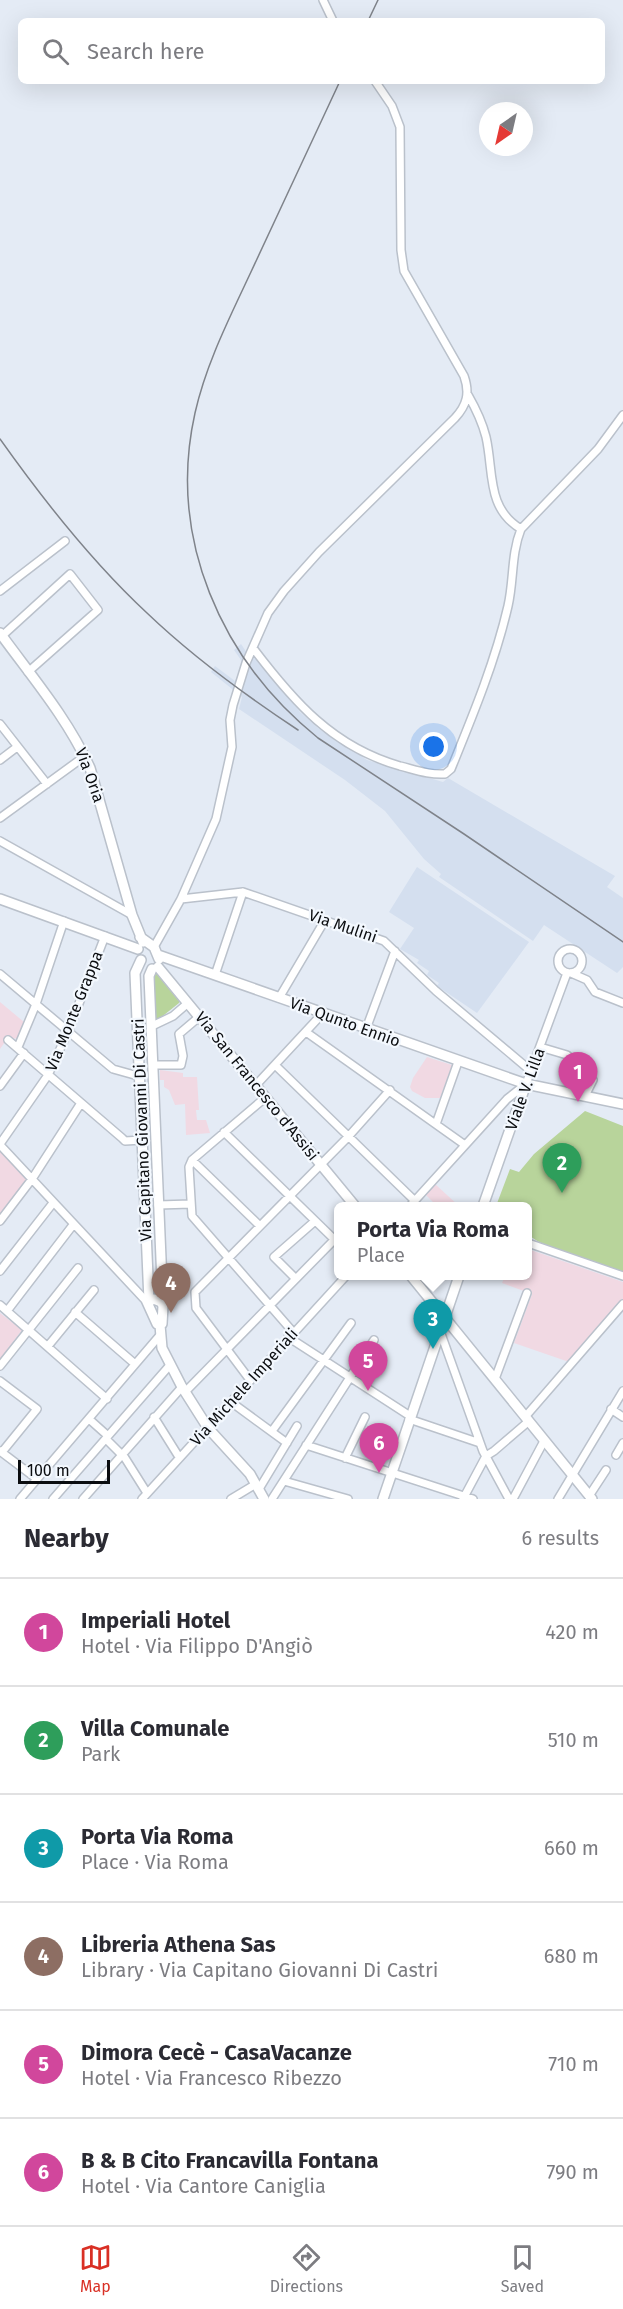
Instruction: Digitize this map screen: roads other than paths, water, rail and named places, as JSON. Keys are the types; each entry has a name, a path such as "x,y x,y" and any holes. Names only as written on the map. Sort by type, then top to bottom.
{"street":[{"path":"323,0 332,18"},
{"path":"159,953 216,819 232,747 230,720 233,705 268,613 291,583 363,507 455,418 464,407 468,395 467,384 455,359 404,271 401,250 400,128 392,106 377,84"},
{"path":"468,395 479,412 487,439 490,471 501,513 509,522 521,529"},
{"path":"253,648 298,703 317,722 348,744 377,759 425,773 445,774 451,769 480,698 498,645 509,603 514,545 521,529 598,449 623,415"},
{"path":"0,591 65,541"},
{"path":"1,635 70,574 98,610 28,672"},
{"name":"Via Oria","path":"1,635 65,720 85,756 141,942 141,960"},
{"path":"0,724 46,784"},
{"path":"0,760 17,747"},
{"path":"0,818 85,756"},
{"path":"0,841 132,915"},
{"path":"215,975 243,891"},
{"name":"Via Mulini","path":"181,898 243,891 384,941 436,991 531,1071"},
{"name":"Via Qunto Ennio","path":"0,899 105,936 141,942 159,953 215,975 458,1062 526,1084 623,1104"},
{"path":"279,998 325,920"},
{"path":"18,1047 36,1004 64,921"},
{"name":"Via Monte Grappa","path":"0,1145 48,1075 68,1032 105,936"},
{"path":"366,1029 395,951"},
{"name":"Via Capitano Giovanni Di Castri","path":"159,953 155,968 149,976 163,1306 160,1330"},
{"name":"Via Capitano Giovanni Di Castri","path":"141,960 135,973 148,1301"},
{"name":"Via San Francesco d'Assisi","path":"141,960 147,968 155,968 188,1003 352,1202"},
{"name":"Viale V. Lilla","path":"484,1202 526,1084 569,973 587,980 595,992 623,1003"},
{"path":"0,974 113,1069 138,1076"},
{"path":"152,1026 173,1016 188,1003"},
{"path":"256,1085 322,1014"},
{"path":"154,1065 181,1065 183,1056 178,1034 199,1017"},
{"path":"306,1032 465,1145"},
{"path":"8,1040 126,1141 142,1140"},
{"path":"540,1047 567,1055 593,1080 585,1096"},
{"path":"0,1086 24,1053"},
{"path":"436,1124 458,1062"},
{"path":"275,1065 410,1202"},
{"path":"414,1202 507,1099 526,1084"},
{"path":"250,1380 196,1308 195,1292 348,1137 390,1090"},
{"path":"266,1097 192,1160 189,1167 192,1216 291,1334 324,1360 410,1417 480,1443"},
{"path":"0,1221 32,1179 81,1103"},
{"path":"224,1132 334,1238"},
{"path":"0,1145 148,1301 160,1330 162,1348 184,1390 208,1428 258,1487 264,1499"},
{"path":"192,1160 260,1226"},
{"path":"0,1271 53,1203"},
{"path":"159,1205 191,1204"},
{"path":"295,1278 274,1257 315,1221"},
{"path":"7,1311 74,1225"},
{"path":"82,1499 154,1417 184,1390 295,1278 334,1244"},
{"path":"532,1244 623,1276"},
{"path":"0,1366 78,1268"},
{"name":"Via Michele Imperiali","path":"144,1496 341,1280"},
{"path":"415,1280 590,1498 606,1470"},
{"path":"383,1499 457,1280"},
{"path":"48,1346 94,1290"},
{"path":"495,1379 527,1293"},
{"path":"148,1301 158,1300 163,1306"},
{"path":"464,1498 486,1456 527,1419 623,1304"},
{"path":"0,1305 106,1399"},
{"path":"75,1312 135,1364"},
{"path":"272,1431 351,1323"},
{"path":"20,1499 135,1364 160,1330"},
{"path":"440,1331 480,1443 511,1499"},
{"path":"272,1499 374,1340"},
{"path":"53,1499 170,1365"},
{"path":"0,1381 37,1409 1,1451 37,1479"},
{"path":"558,1499 623,1391"},
{"path":"231,1402 287,1443"},
{"path":"611,1409 623,1417"},
{"path":"154,1417 179,1457"},
{"path":"345,1458 365,1417"},
{"path":"89,1419 122,1454 144,1496"},
{"path":"231,1499 258,1487 297,1426"},
{"path":"511,1499 544,1441"},
{"path":"616,1455 623,1443"},
{"path":"306,1445 472,1499"},
{"path":"284,1480 348,1499"}],"railway":[{"path":"369,18 378,0"},
{"path":"339,84 219,342 205,377 195,413 188,460 189,506 196,550 210,593 229,634 254,672 284,707 318,738 623,942"},
{"path":"0,439 69,530 126,593 201,660 298,730"}],"place":[{"name":"Imperiali Hotel","path":"578,1102"},
{"name":"Villa Comunale","path":"562,1193"},
{"name":"Libreria Athena Sas","path":"171,1313"},
{"name":"Porta Via Roma","path":"433,1349"},
{"name":"Dimora Cecè - CasaVacanze","path":"368,1391"},
{"name":"B & B Cito Francavilla Fontana","path":"379,1473"}]}
